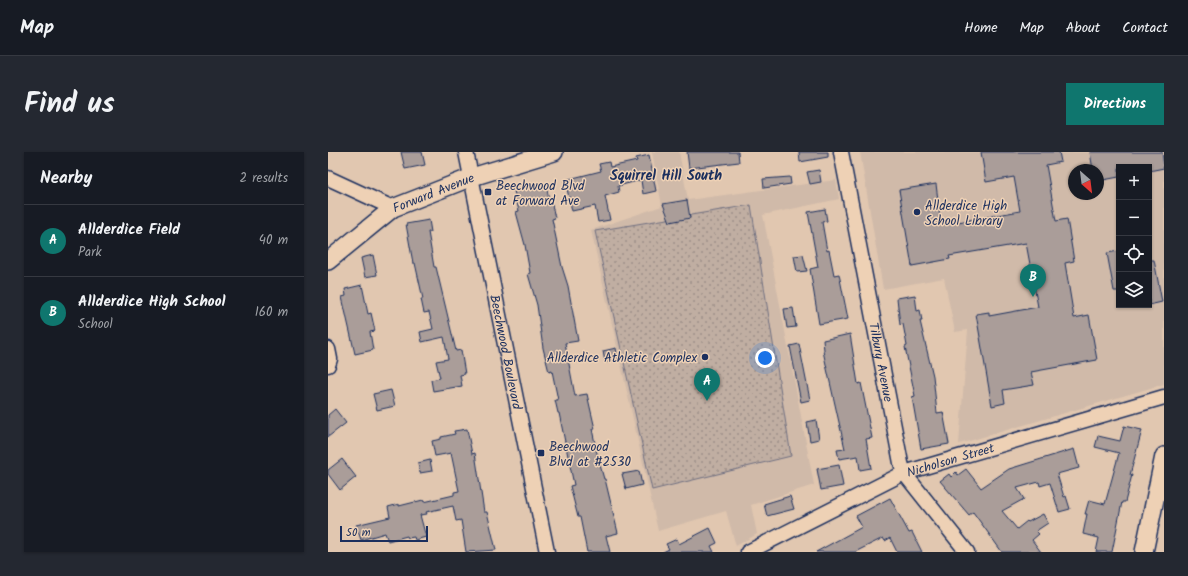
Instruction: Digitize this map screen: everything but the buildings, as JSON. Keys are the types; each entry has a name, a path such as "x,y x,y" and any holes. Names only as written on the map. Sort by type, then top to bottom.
{"main road":[{"name":"Forward Avenue","path":"328,261 393,208 472,176 554,152"},
{"path":"1144,552 1159,506 1164,456"}],"street":[{"name":"Beechwood Boulevard","path":"466,152 547,552"},
{"name":"Tilbury Avenue","path":"841,152 904,473 967,552"},
{"path":"328,178 393,208"},
{"path":"328,350 330,359 328,366"},
{"name":"Nicholson Street","path":"748,552 904,473 1164,397"}],"shaded area":[{"name":"Allderdice Athletic Complex","path":"652,152 679,152 688,200 836,180 839,199 763,215 814,485 751,505 757,534 736,546 726,511 658,531 591,230 662,206"},
{"path":"860,152 1164,152 1164,384 959,444 968,330 955,332 944,278 883,289"},
{"name":"Allderdice Athletic Complex","path":"751,205 791,456 652,490 595,231"}],"place":[{"name":"Beechwood Blvd at Forward Ave","path":"488,192"},
{"name":"Allderdice High School Library","path":"917,212"},
{"name":"Allderdice High School","path":"1033,297"},
{"name":"Allderdice Athletic Complex","path":"705,357"},
{"name":"Allderdice Field","path":"707,401"},
{"name":"Beechwood Blvd at #2530","path":"541,453"}],"district":[{"name":"Squirrel Hill South","path":"666,175"}]}
